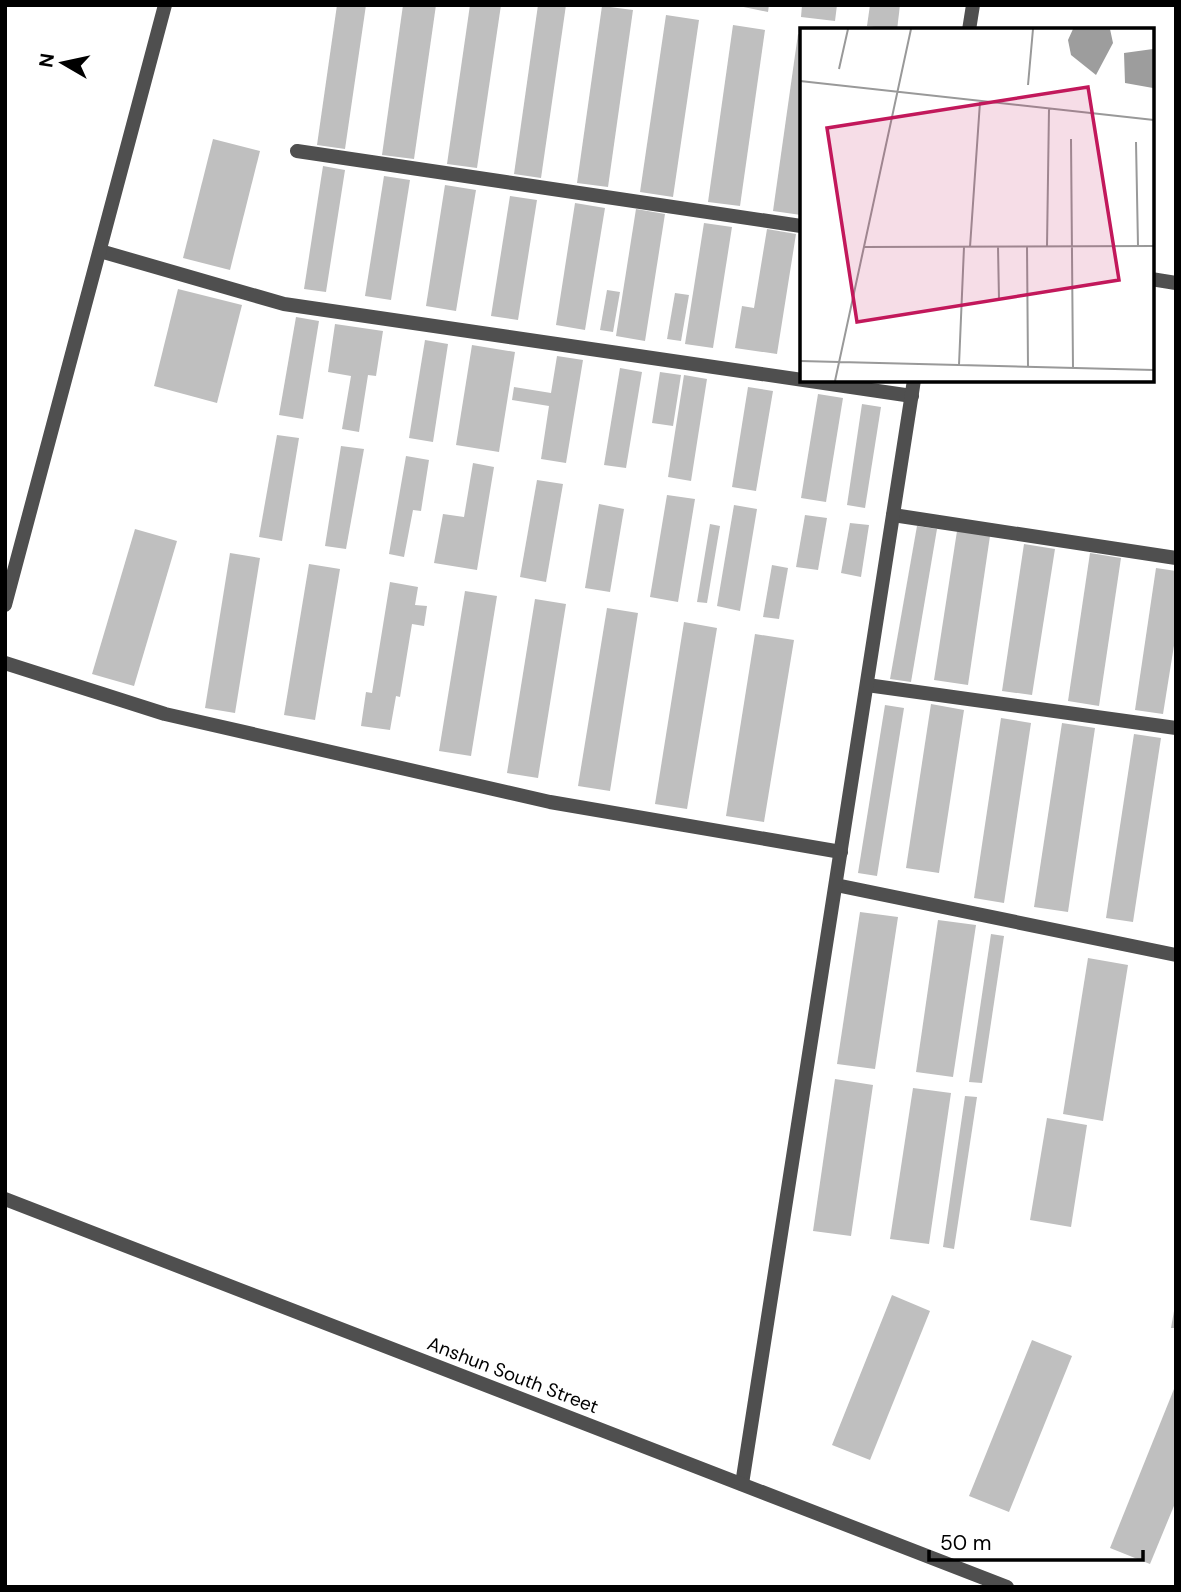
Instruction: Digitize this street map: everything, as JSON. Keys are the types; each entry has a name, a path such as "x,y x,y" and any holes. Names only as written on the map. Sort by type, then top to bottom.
{"street":[{"path":"5,606 165,5"},
{"path":"969,28 973,5"},
{"path":"297,150 800,226"},
{"path":"100,251 284,304 800,380"},
{"path":"1153,279 1176,283"},
{"path":"816,382 912,396"},
{"path":"742,1484 914,382"},
{"path":"893,515 1176,558"},
{"path":"5,663 165,714 523,796 841,852"},
{"path":"867,685 1176,728"},
{"path":"836,885 1176,955"},
{"name":"Anshun South Street","path":"5,1199 1007,1587"}],"building":[{"path":"337,5 366,5 345,149 317,145"},
{"path":"403,5 436,5 414,159 382,155"},
{"path":"470,5 501,5 477,168 447,164"},
{"path":"538,5 566,5 541,178 514,174"},
{"path":"734,5 769,5 768,12"},
{"path":"802,5 837,5 835,21 801,17"},
{"path":"870,5 900,5 897,28 867,26"},
{"path":"602,6 633,10 608,187 577,183"},
{"path":"666,15 699,20 673,197 640,192"},
{"path":"733,25 765,30 740,206 708,202"},
{"path":"798,34 800,215 773,211"},
{"path":"213,139 260,151 230,270 183,258"},
{"path":"323,166 345,170 326,292 304,289"},
{"path":"384,176 410,180 391,300 365,296"},
{"path":"445,185 476,190 456,311 426,306"},
{"path":"510,196 537,200 518,320 491,316"},
{"path":"575,203 605,208 585,330 556,325"},
{"path":"636,209 665,214 645,341 616,336"},
{"path":"704,223 732,227 713,348 685,344"},
{"path":"767,229 796,234 777,354 735,348 742,306 754,308"},
{"path":"178,289 242,305 217,403 154,386"},
{"path":"607,290 620,292 613,332 600,330"},
{"path":"675,293 689,295 681,341 667,339"},
{"path":"296,317 319,321 303,419 279,415"},
{"path":"335,324 383,331 376,376 368,375 359,432 342,429 351,376 328,372"},
{"path":"425,340 448,344 433,442 409,438"},
{"path":"472,345 515,352 499,452 456,445"},
{"path":"557,356 583,360 566,463 541,459 549,406 512,400 514,387 551,393"},
{"path":"620,368 642,372 626,468 604,465"},
{"path":"660,372 681,375 673,426 652,423"},
{"path":"684,375 707,379 691,481 668,477"},
{"path":"748,387 773,391 756,491 732,487"},
{"path":"818,394 843,398 826,502 801,498"},
{"path":"862,404 881,407 865,508 847,505"},
{"path":"277,435 299,438 282,541 259,537"},
{"path":"341,446 364,449 346,549 325,546"},
{"path":"406,456 429,460 421,511 413,510 404,557 389,554"},
{"path":"473,463 494,467 477,570 434,563 443,514 464,517"},
{"path":"537,480 563,484 546,582 520,577"},
{"path":"667,495 695,499 678,602 650,597"},
{"path":"599,504 624,509 610,592 585,588"},
{"path":"734,505 757,509 740,611 717,606"},
{"path":"805,515 827,518 818,570 796,567"},
{"path":"850,523 869,525 861,577 841,573"},
{"path":"710,524 720,526 707,603 697,602"},
{"path":"917,526 937,529 911,682 890,679"},
{"path":"135,529 177,541 134,686 92,674"},
{"path":"957,531 990,536 968,685 934,680"},
{"path":"1024,544 1055,549 1032,695 1002,691"},
{"path":"230,553 260,558 235,713 205,708"},
{"path":"1090,553 1121,558 1099,706 1068,701"},
{"path":"309,564 340,569 315,720 284,715"},
{"path":"772,565 788,568 779,619 763,617"},
{"path":"1156,568 1176,571 1176,633 1163,714 1135,710"},
{"path":"390,582 418,587 415,605 427,606 424,626 412,624 400,697 396,696 390,730 361,726 366,692 372,693"},
{"path":"465,591 497,596 471,756 439,751"},
{"path":"535,599 566,604 538,778 507,773"},
{"path":"607,608 638,613 610,791 578,786"},
{"path":"684,622 717,628 687,809 655,804"},
{"path":"755,634 794,640 764,822 726,816"},
{"path":"931,704 964,710 939,873 906,868"},
{"path":"885,705 904,708 877,876 858,873"},
{"path":"1001,718 1031,723 1004,903 974,898"},
{"path":"1062,723 1095,728 1068,912 1034,907"},
{"path":"1134,734 1161,738 1133,922 1106,918"},
{"path":"860,912 898,917 875,1069 837,1064"},
{"path":"938,920 976,925 953,1077 916,1072"},
{"path":"991,934 1004,936 982,1083 969,1082"},
{"path":"1088,958 1128,965 1103,1121 1063,1114"},
{"path":"835,1079 873,1085 851,1236 813,1231"},
{"path":"913,1088 951,1093 929,1244 890,1239"},
{"path":"965,1096 977,1097 954,1249 943,1247"},
{"path":"1047,1118 1087,1125 1071,1227 1030,1220"},
{"path":"892,1295 930,1311 870,1460 832,1445"},
{"path":"1174,1311 1176,1328 1171,1328"},
{"path":"1032,1340 1072,1356 1009,1512 969,1496"},
{"path":"1176,1384 1176,1501 1150,1564 1110,1548"}]}
